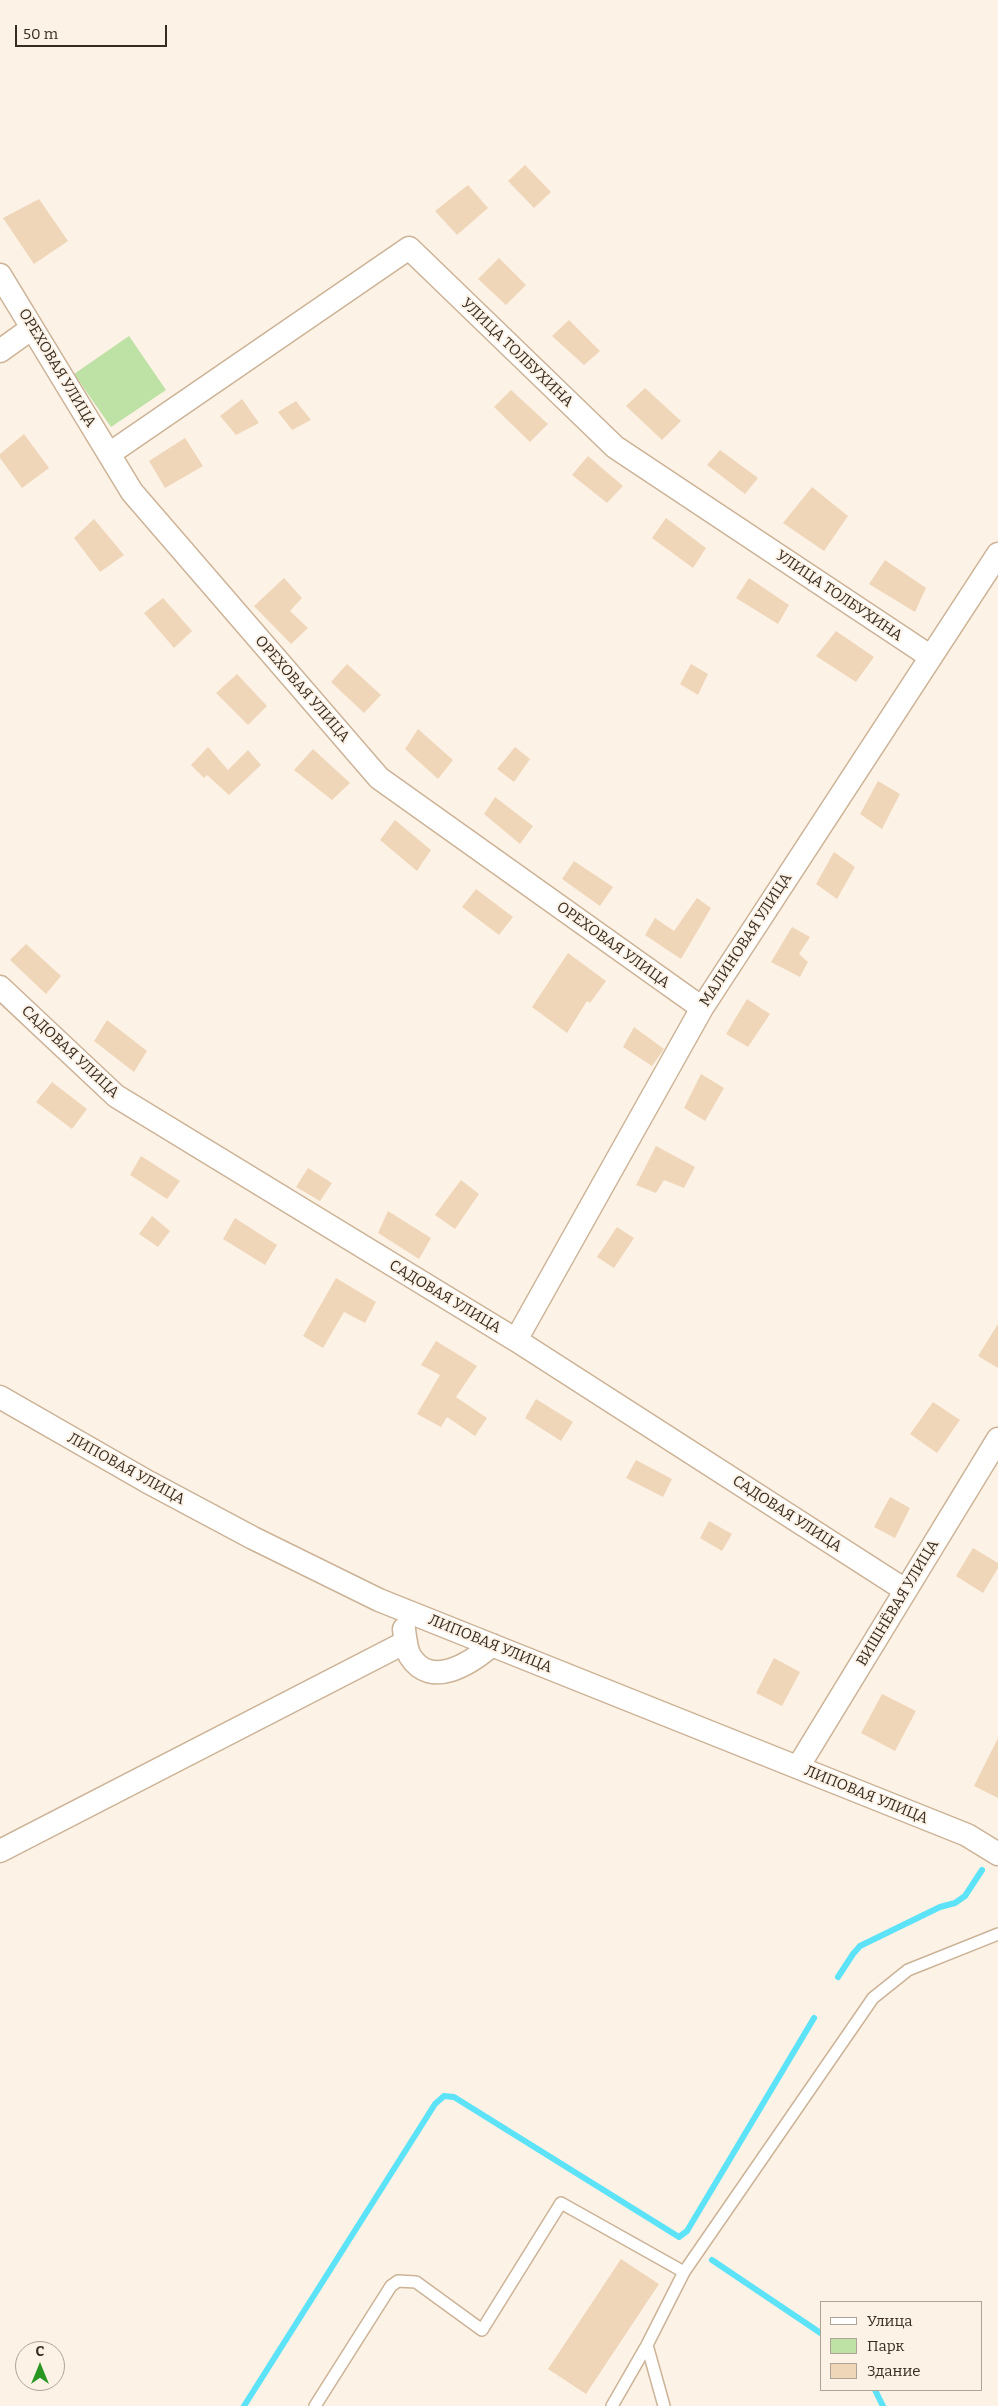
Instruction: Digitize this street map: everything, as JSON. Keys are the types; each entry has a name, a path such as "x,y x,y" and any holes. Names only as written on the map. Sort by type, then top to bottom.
{"street":[{"name":"УЛИЦА ТОЛБУХИНА","path":"109,454 408,248 616,447 931,657"},
{"name":"ОРЕХОВАЯ УЛИЦА","path":"0,275 132,492 379,778 702,1008"},
{"path":"0,351 32,328"},
{"name":"МАЛИНОВАЯ УЛИЦА","path":"516,1340 702,1008 998,554"},
{"name":"САДОВАЯ УЛИЦА","path":"0,987 116,1096 516,1340 905,1590"},
{"name":"ЛИПОВАЯ УЛИЦА","path":"0,1396 165,1492 253,1538 380,1600 967,1834 998,1854"},
{"name":"ВИШНЁВАЯ УЛИЦА","path":"798,1767 998,1439"},
{"path":"408,1611 404,1621 406,1642 410,1656 421,1667 434,1672 457,1670 477,1658 492,1645"},
{"path":"0,1852 406,1642"}],"lane":[{"path":"612,2406 647,2345 684,2272 874,1998 908,1970 998,1934"},
{"path":"315,2406 391,2286 398,2281 416,2282 482,2330 561,2203 684,2272"},
{"path":"647,2345 664,2406"}],"green space":[{"path":"129,336 166,390 111,427 74,374"}],"building":[{"path":"525,165 551,192 534,208 508,181"},
{"path":"468,185 488,208 457,235 435,211"},
{"path":"39,199 68,241 34,264 3,218"},
{"path":"499,258 526,285 506,305 478,279"},
{"path":"569,320 600,351 584,365 552,336"},
{"path":"645,388 681,421 662,440 626,406"},
{"path":"511,390 548,424 530,442 494,407"},
{"path":"242,399 259,423 236,435 220,416"},
{"path":"296,401 311,420 292,430 278,412"},
{"path":"24,434 49,468 22,488 0,458 0,454"},
{"path":"185,438 203,466 165,488 149,461"},
{"path":"720,450 758,478 745,494 707,465"},
{"path":"588,456 623,486 607,503 572,475"},
{"path":"812,487 848,516 824,551 783,523"},
{"path":"666,518 706,548 693,568 652,538"},
{"path":"94,519 124,555 100,572 74,538"},
{"path":"885,560 926,588 915,612 869,584"},
{"path":"284,578 302,598 290,611 308,628 291,644 254,606"},
{"path":"749,578 789,605 778,624 736,598"},
{"path":"163,598 192,631 174,648 144,613"},
{"path":"836,631 874,657 856,682 816,656"},
{"path":"347,664 381,695 364,713 331,682"},
{"path":"691,664 708,674 698,695 680,684"},
{"path":"237,674 267,706 248,725 216,693"},
{"path":"418,729 453,760 438,779 405,749"},
{"path":"208,747 228,770 248,750 261,765 229,795 207,775 204,778 191,765"},
{"path":"515,747 530,759 514,782 497,769"},
{"path":"313,749 350,783 332,800 294,770"},
{"path":"878,781 900,794 882,829 860,814"},
{"path":"495,797 533,826 520,844 484,814"},
{"path":"395,820 431,850 417,871 380,840"},
{"path":"834,852 855,867 837,899 816,884"},
{"path":"574,861 613,887 600,906 562,879"},
{"path":"476,889 513,917 499,935 462,907"},
{"path":"697,898 711,908 681,959 645,935 655,918 674,931"},
{"path":"792,927 810,937 799,954 808,962 800,977 771,962"},
{"path":"26,944 61,976 46,994 10,960"},
{"path":"568,953 606,981 590,1003 587,1001 567,1033 532,1007"},
{"path":"747,999 770,1014 748,1047 726,1034"},
{"path":"107,1020 147,1051 134,1072 94,1041"},
{"path":"634,1027 664,1049 652,1066 623,1047"},
{"path":"701,1074 724,1088 705,1121 684,1108"},
{"path":"52,1082 87,1109 72,1129 36,1102"},
{"path":"656,1146 695,1167 684,1188 664,1180 656,1193 636,1185"},
{"path":"141,1156 180,1181 167,1199 130,1175"},
{"path":"308,1168 332,1183 320,1201 296,1187"},
{"path":"461,1180 479,1194 455,1229 435,1215"},
{"path":"388,1211 431,1238 419,1259 378,1233"},
{"path":"152,1216 170,1231 158,1247 139,1234"},
{"path":"235,1218 277,1245 265,1265 223,1239"},
{"path":"617,1227 634,1238 614,1268 597,1257"},
{"path":"336,1278 376,1302 365,1323 344,1312 323,1348 303,1336"},
{"path":"998,1324 998,1368 978,1356"},
{"path":"436,1341 477,1366 456,1397 487,1418 475,1436 447,1417 441,1427 417,1414 440,1375 421,1365"},
{"path":"536,1399 573,1422 561,1441 525,1418"},
{"path":"933,1402 960,1420 937,1453 910,1434"},
{"path":"636,1460 672,1479 663,1497 626,1478"},
{"path":"890,1497 910,1508 895,1538 874,1527"},
{"path":"709,1521 732,1534 722,1551 700,1538"},
{"path":"973,1548 998,1563 998,1568 983,1593 956,1576"},
{"path":"774,1658 800,1672 782,1706 756,1693"},
{"path":"882,1694 916,1711 895,1751 861,1733"},
{"path":"998,1738 998,1798 974,1786"},
{"path":"621,2259 659,2284 586,2394 548,2369"}],"waterway":[{"path":"838,1977 860,1946 940,1907 955,1903 965,1896 982,1870"},
{"path":"244,2406 435,2104 444,2096 454,2097 679,2237 687,2231 814,2018"},
{"path":"712,2260 820,2333"},
{"path":"876,2391 883,2406"}]}
